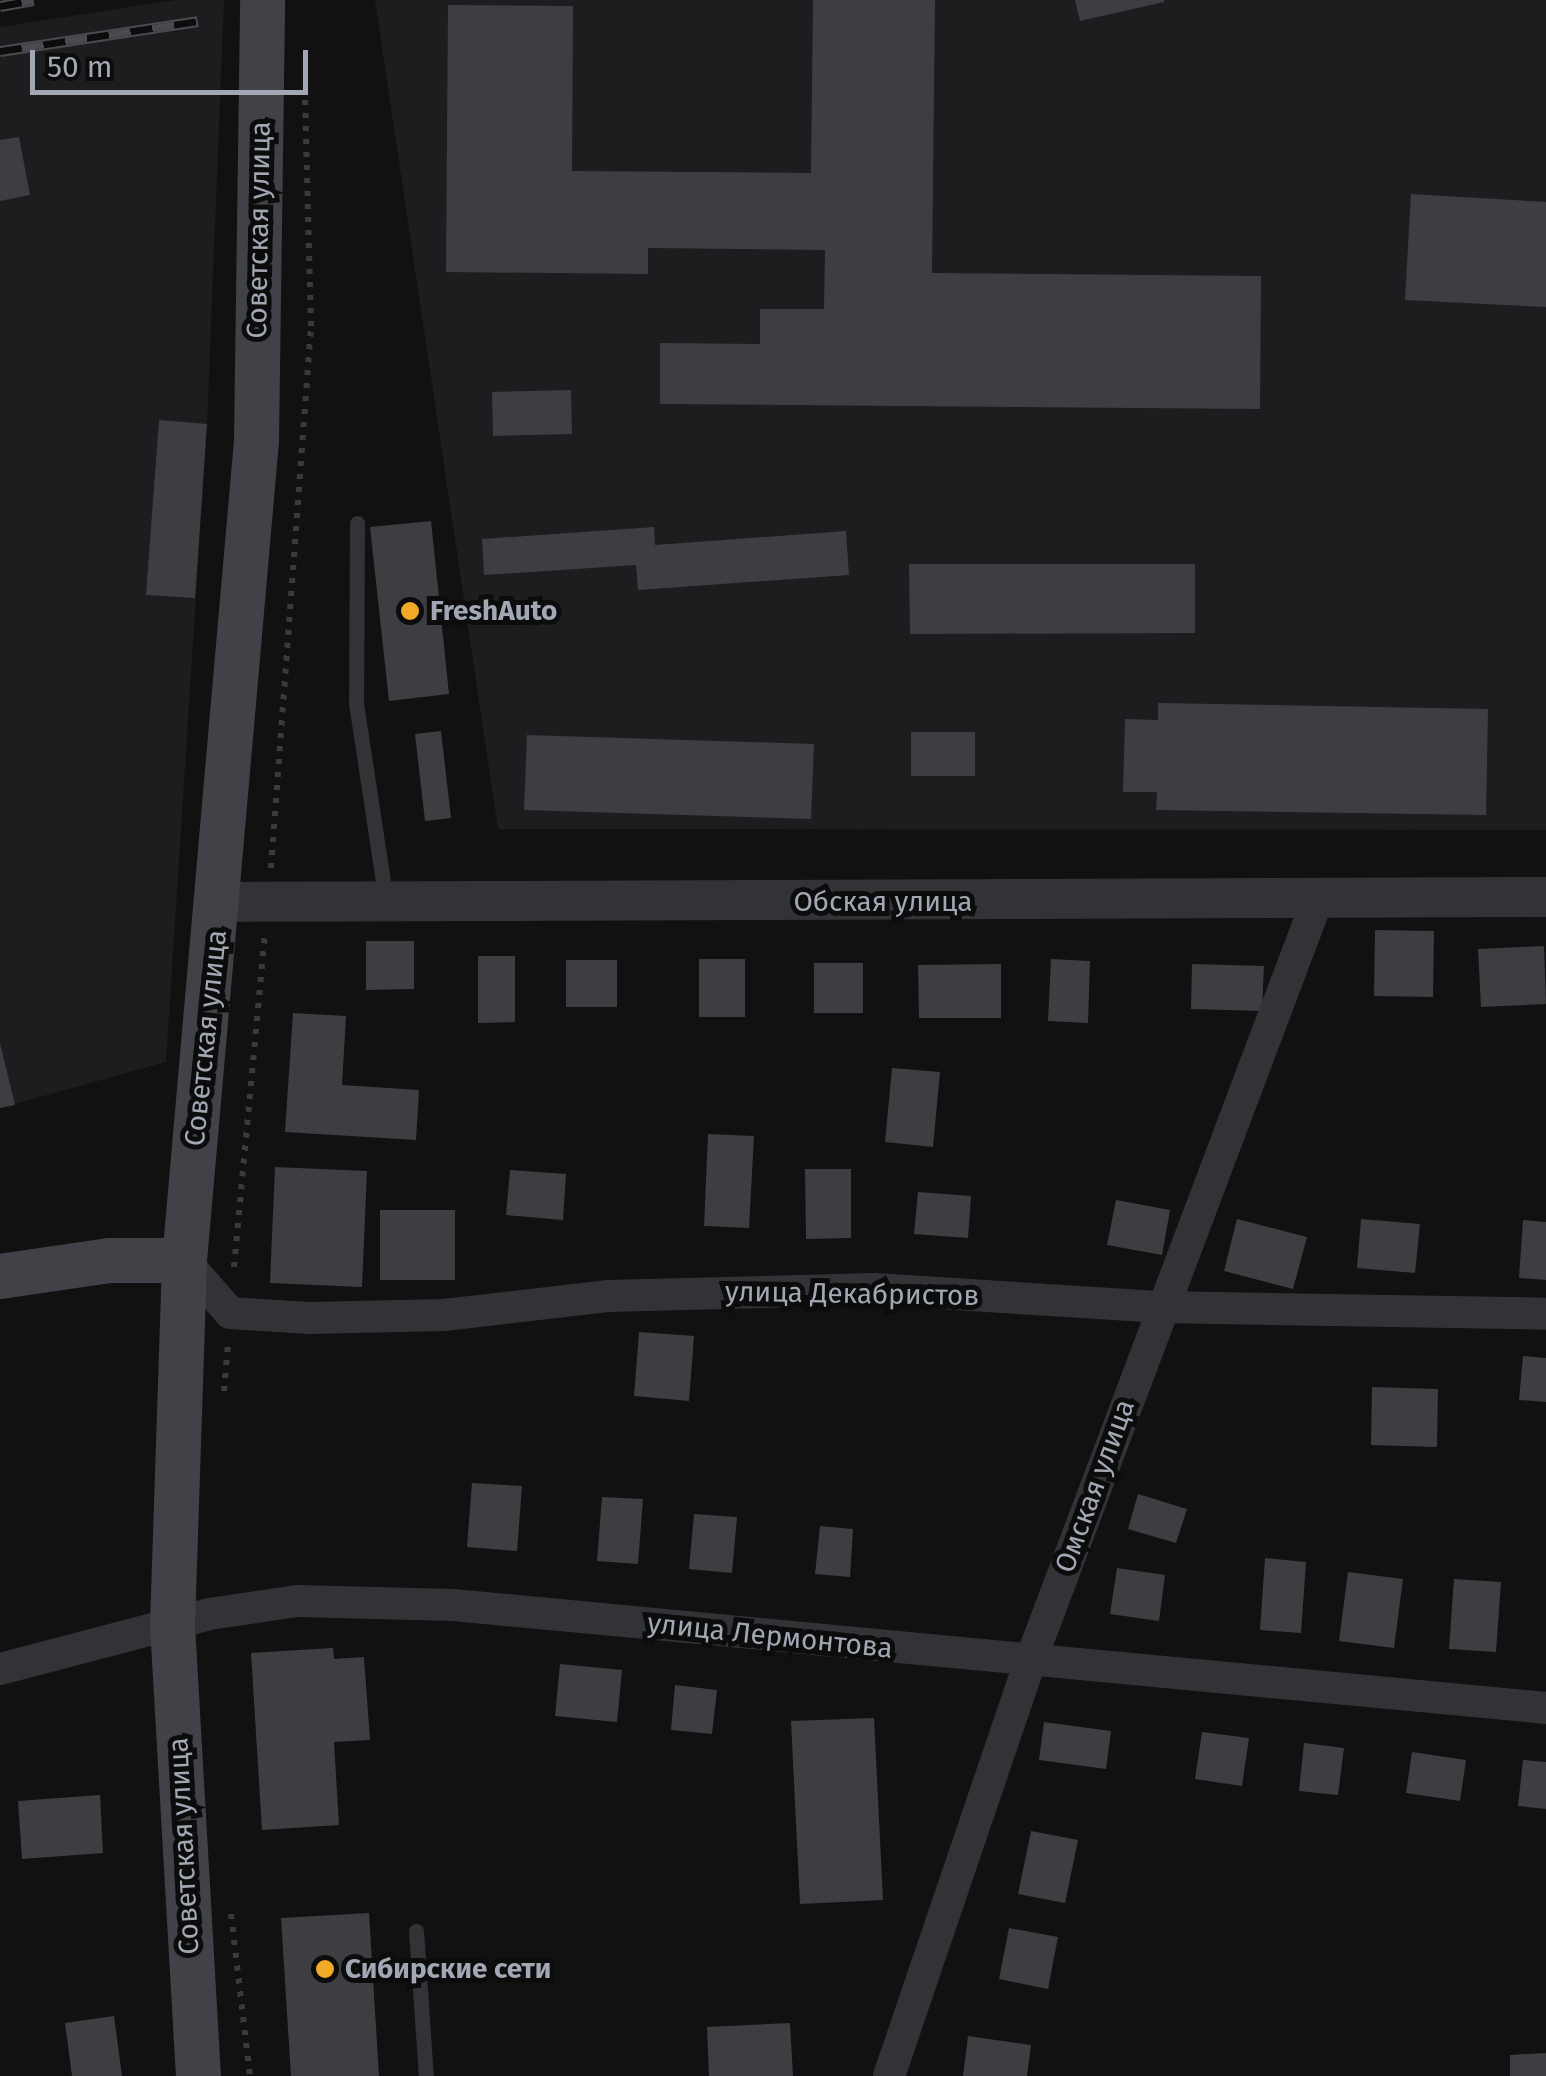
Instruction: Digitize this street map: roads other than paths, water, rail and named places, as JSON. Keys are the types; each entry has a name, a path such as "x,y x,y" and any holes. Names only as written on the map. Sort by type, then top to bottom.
{"main road":[{"name":"Советская улица","path":"198,2076 172,1624 184,1260 220,902 256,440 262,0"},
{"path":"0,1276 109,1260 184,1260"}],"street":[{"name":"Обская улица","path":"220,902 268,906 1546,897"},
{"name":"Омская улица","path":"889,2076 1030,1662 1317,901"},
{"name":"улица Декабристов","path":"184,1260 230,1313 310,1318 444,1315 607,1296 874,1288 1162,1306 1546,1314"},
{"name":"улица Лермонтова","path":"0,1669 172,1624 297,1601 453,1605 1546,1708"}],"lane":[{"path":"358,523 356,703 386,903"},
{"path":"416,1932 426,2076"}],"railway":[{"path":"0,6 33,0"},
{"path":"0,51 198,21"}],"place":[{"name":"FreshAuto","path":"410,611"},
{"name":"Сибирские сети","path":"325,1969"}]}
